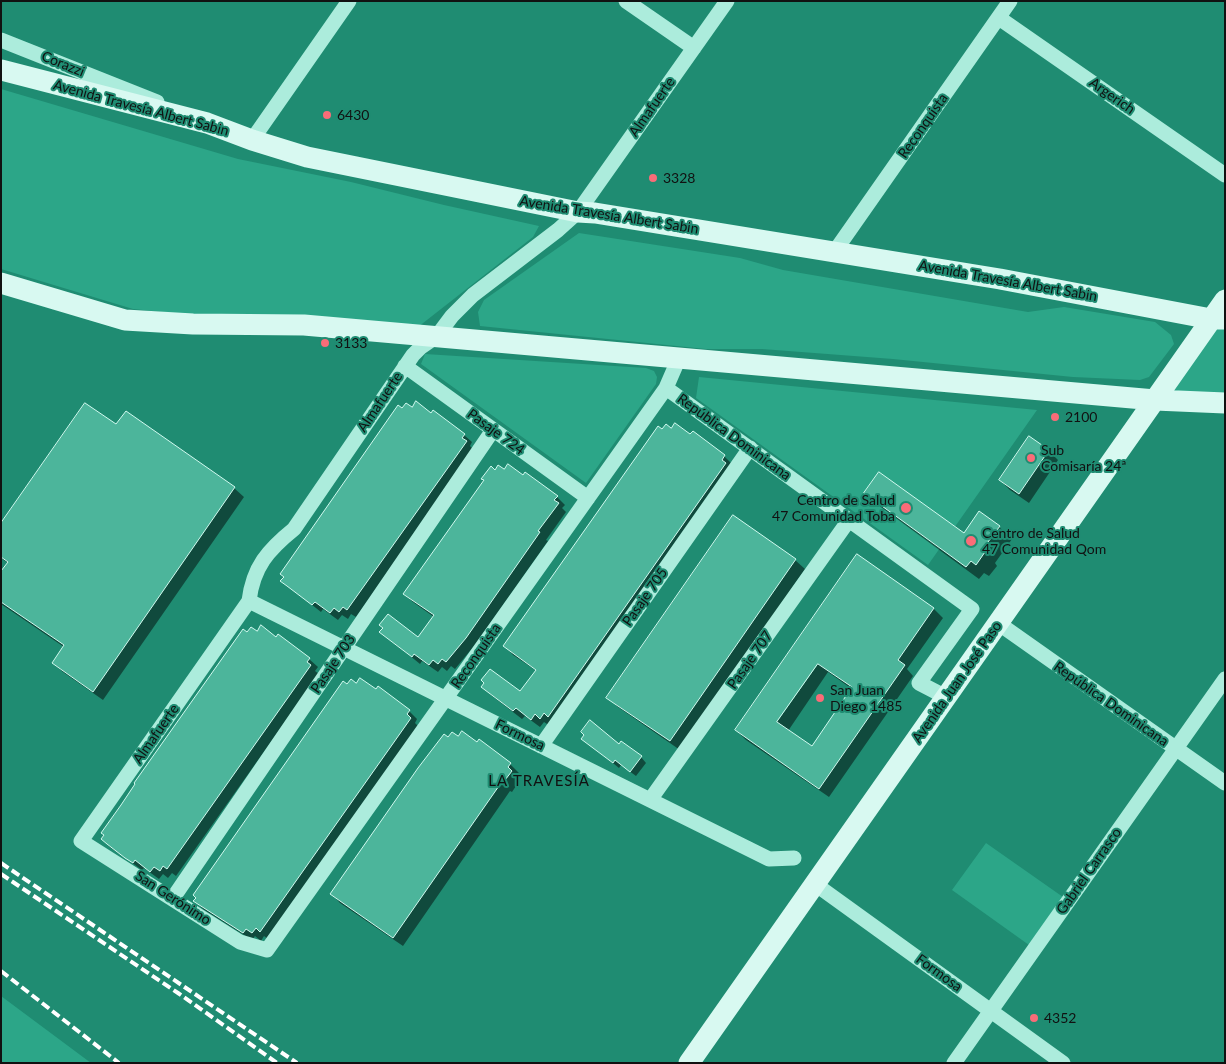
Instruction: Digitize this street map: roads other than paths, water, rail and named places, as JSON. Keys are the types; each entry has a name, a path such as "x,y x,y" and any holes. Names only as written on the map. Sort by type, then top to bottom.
{"main road":[{"name":"Avenida Travesía Albert Sabin","path":"1,70 207,123 252,140 307,157 578,212 595,213 835,251 1218,319"},
{"path":"1,283 125,320 193,324 304,326 437,336 1155,400 1225,403"},
{"name":"Avenida Juan José Paso","path":"689,1063 1155,400 1218,319 1225,300"}],"street":[{"path":"252,140 349,1"},
{"path":"626,1 694,48"},
{"name":"Almafuerte","path":"81,840 250,601 251,582 262,560 276,543 294,529 405,366 421,347 437,336 452,316 473,295 558,230 578,212 727,1"},
{"name":"Reconquista","path":"835,251 1010,1"},
{"name":"Argerich","path":"999,18 1225,174"},
{"name":"Corazzi","path":"1,40 207,123"},
{"name":"Reconquista","path":"267,950 666,388 678,358"},
{"name":"Pasaje 724","path":"405,366 588,498"},
{"name":"República Dominicana","path":"666,388 972,609 919,683 946,697"},
{"name":"Pasaje 703","path":"173,898 493,430"},
{"name":"Pasaje 705","path":"541,746 750,448"},
{"name":"Pasaje 707","path":"650,800 850,520"},
{"name":"Formosa","path":"250,601 768,859 794,858"},
{"name":"República Dominicana","path":"998,623 1225,783"},
{"name":"Gabriel Carrasco","path":"954,1063 1225,679"},
{"name":"San Gerónimo","path":"81,840 240,942 267,950"},
{"name":"Formosa","path":"815,884 1063,1063"}],"railway":[{"path":"1,863 297,1063"},
{"path":"1,874 178,993 277,1063"},
{"path":"1,971 119,1063"}],"place":[{"name":"6430","path":"327,115"},
{"name":"3328","path":"653,178"},
{"name":"3133","path":"325,343"},
{"name":"2100","path":"1055,417"},
{"name":"Sub Comisaría 24ª","path":"1031,458"},
{"name":"Centro de Salud 47 Comunidad Toba","path":"906,508"},
{"name":"Centro de Salud 47 Comunidad Qom","path":"971,541"},
{"name":"San Juan Diego 1485","path":"820,698"},
{"name":"4352","path":"1034,1018"}],"district":[{"name":"LA TRAVESÍA","path":"539,781"}]}
